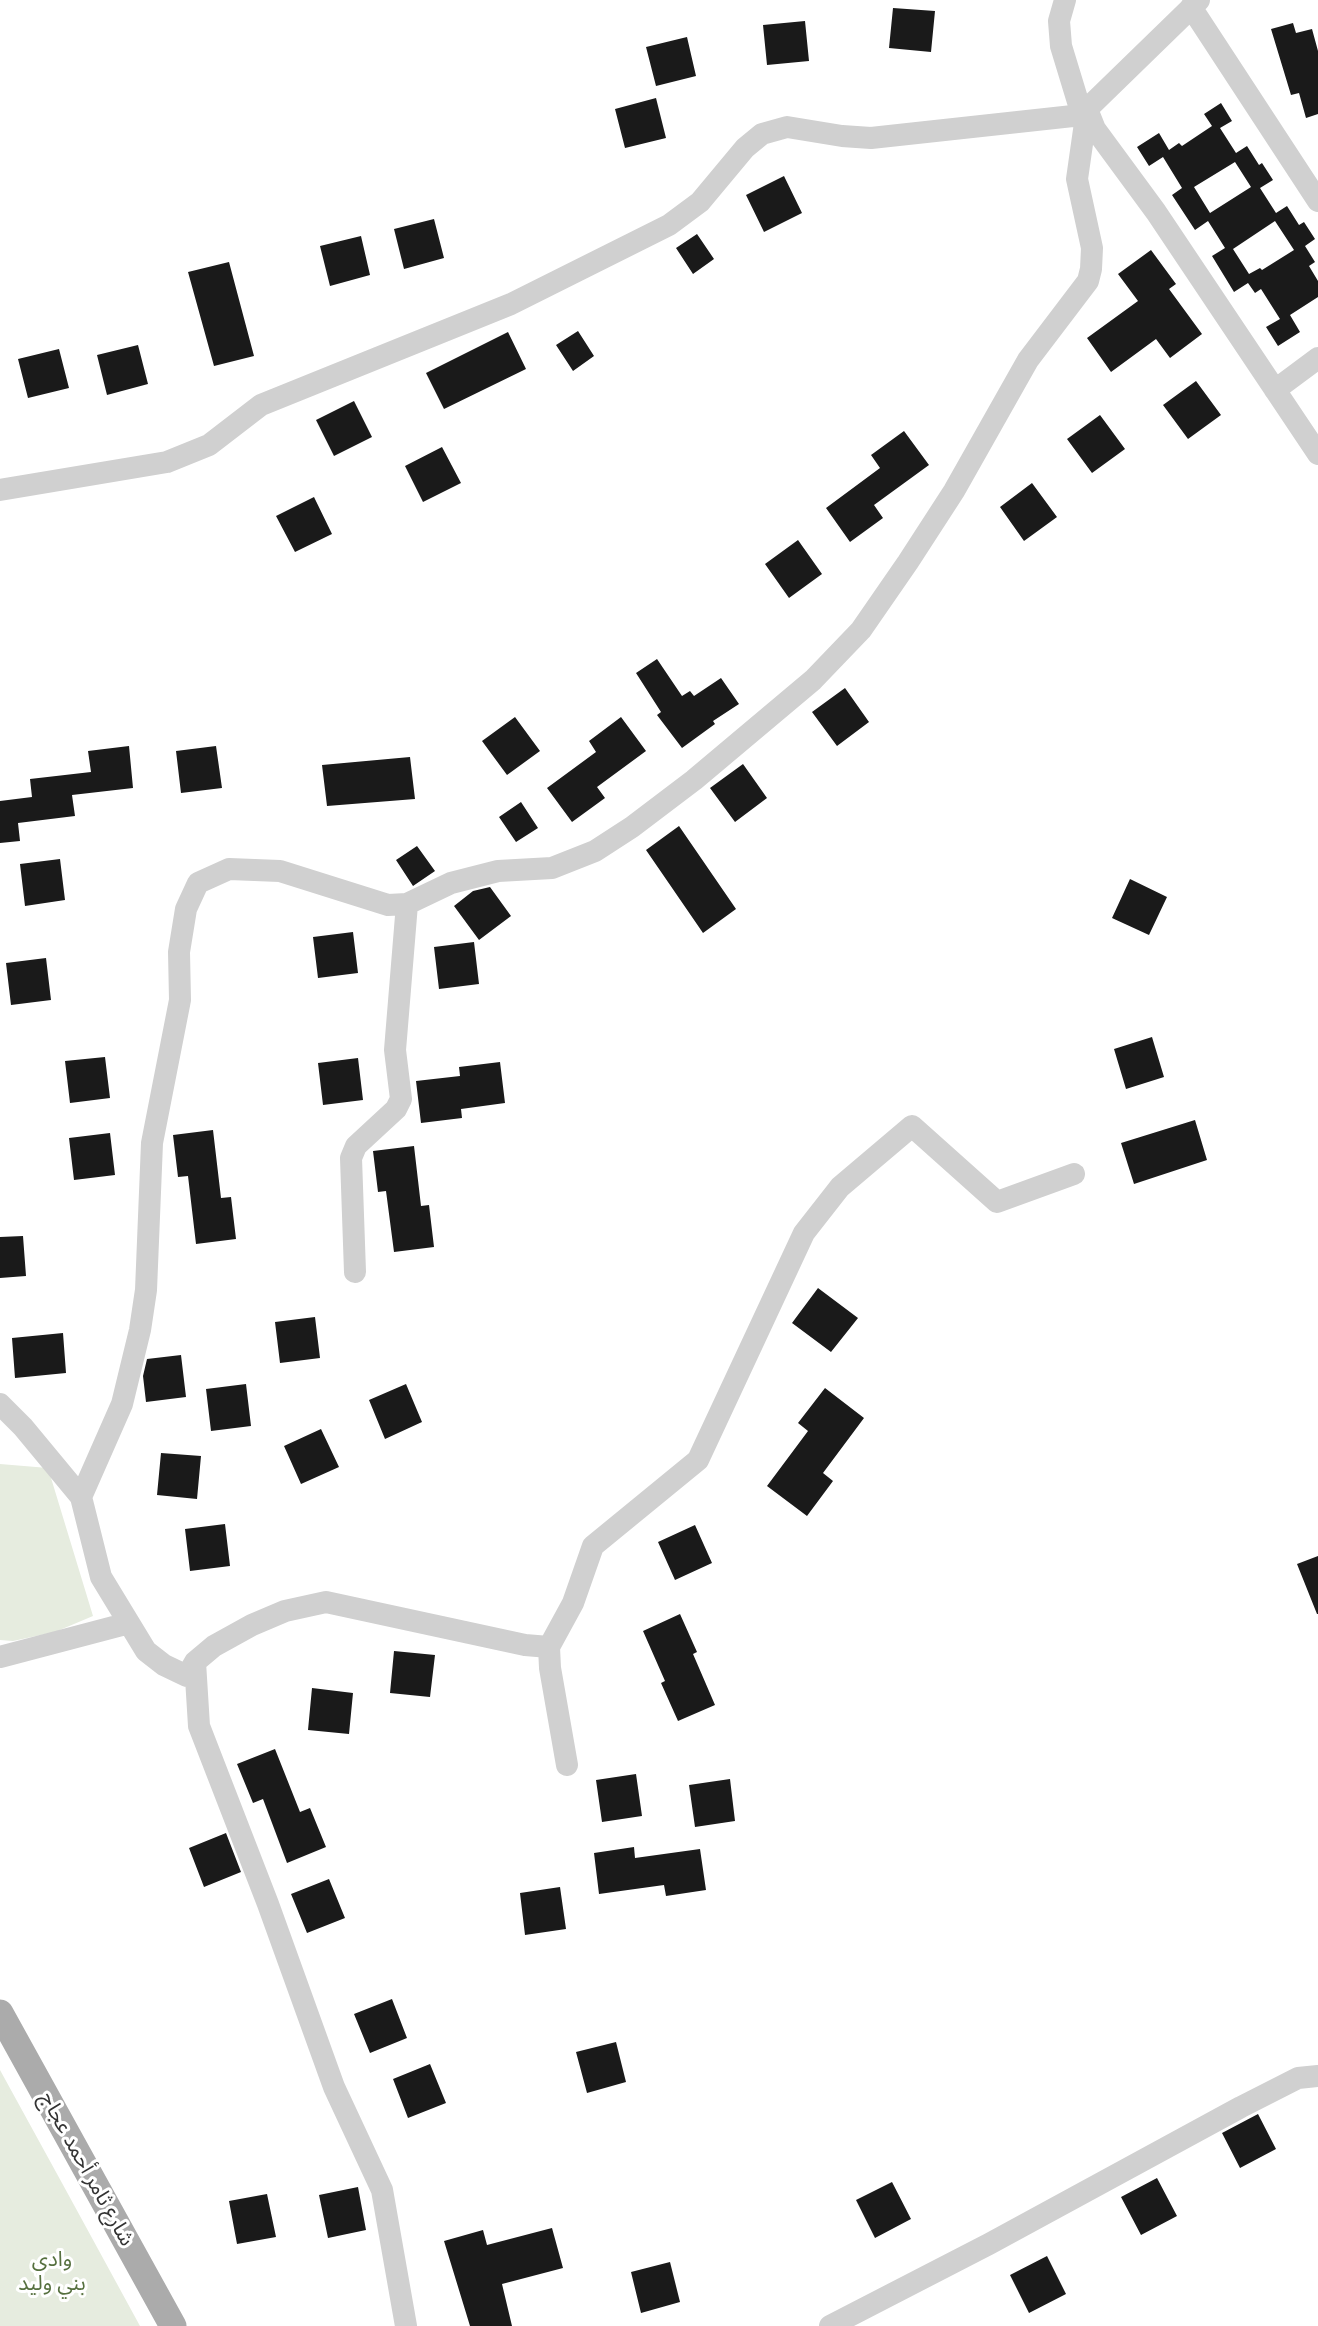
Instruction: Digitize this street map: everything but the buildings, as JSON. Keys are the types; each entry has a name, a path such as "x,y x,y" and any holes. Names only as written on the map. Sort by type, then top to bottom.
{"main road":[{"name":"شارع ثامر أحمد عجاج","path":"0,2013 173,2326"}],"street":[{"path":"1065,0 1059,21 1061,46 1084,112 1156,212 1318,454"},
{"path":"0,490 167,462 209,445 261,405 511,304 669,225 700,202 745,148 762,134 787,127 871,138 1084,112 1195,3 1318,201"},
{"path":"81,1497 122,1404 130,1381 140,1330 146,1290 152,1143 180,1000 179,952 186,909 198,883 229,869 280,871 388,905 407,904 451,883 498,871 552,868 595,851 694,780 813,680 861,630 954,491 1028,360 1088,281 1092,248 1077,179 1084,112"},
{"path":"1275,390 1318,358"},
{"path":"355,1272 351,1158 356,1146 396,1110 401,1099 395,1050 407,904"},
{"path":"567,1765 550,1668 549,1647 573,1603 592,1546 698,1460 804,1233 840,1187 912,1126 997,1202 1074,1174"},
{"path":"0,1404 23,1426 81,1497 101,1577 146,1651 164,1665 187,1676 195,1662 214,1646 252,1625 285,1611 326,1602 525,1645 549,1647"},
{"path":"0,1656 129,1623"},
{"path":"195,1662 199,1726 268,1904 334,2087 382,2190 406,2326"},
{"path":"830,2326 989,2244 1241,2107 1298,2078 1318,2076"}],"green space":[{"path":"0,1464 48,1468 93,1616 55,1632 13,1641 0,1640"},
{"name":"وادي بني وليد","path":"0,2070 62,2183 140,2326 0,2326"}]}
